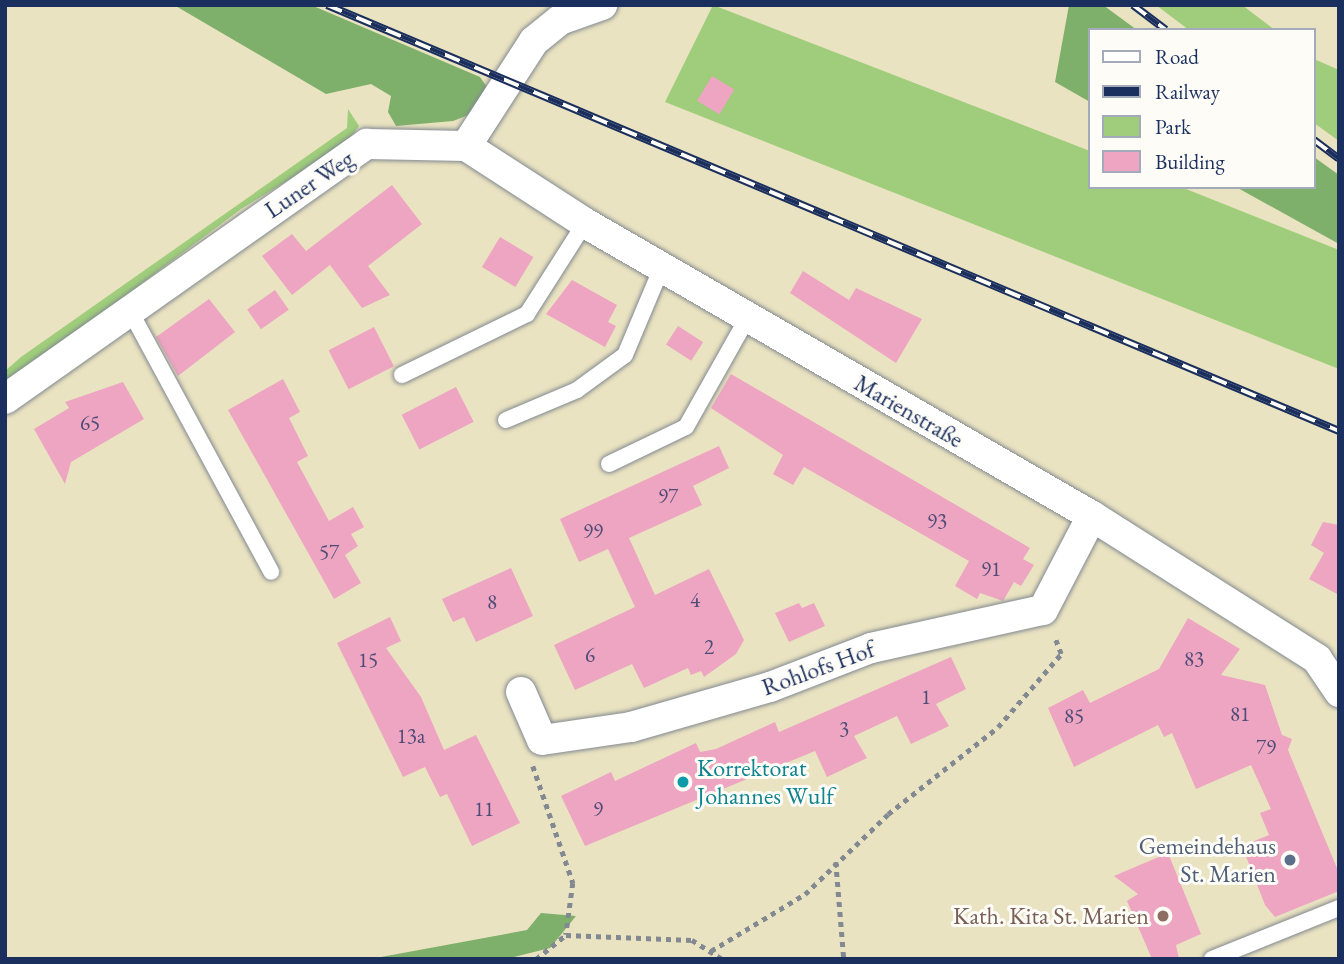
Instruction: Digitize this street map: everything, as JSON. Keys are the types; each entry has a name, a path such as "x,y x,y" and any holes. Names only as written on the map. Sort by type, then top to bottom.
{"street":[{"path":"466,146 515,63 545,29 602,5"},
{"name":"Luner Weg","path":"5,399 128,307 367,144 466,146"},
{"name":"Marienstraße","path":"466,146 585,223 1092,516 1317,659 1339,692"},
{"path":"1043,610 1092,516"},
{"name":"Rohlofs Hof","path":"542,740 631,727 770,687 871,648 1043,610"},
{"path":"521,692 542,740"}],"lane":[{"path":"401,375 527,314 585,223"},
{"path":"506,420 577,390 625,355 662,267"},
{"path":"128,307 271,572"},
{"path":"609,464 687,427 748,317"},
{"path":"1212,959 1339,908"}],"path":[{"path":"711,951 805,894 836,860 998,727 1061,654 1043,610"},
{"path":"542,740 532,769 573,883 566,935"},
{"path":"836,860 844,959"},
{"path":"536,959 566,935 692,940 723,959"}],"green space":[{"path":"174,5 311,5 480,77 487,87 479,111 453,121 396,126 388,112 391,96 371,84 326,94"},
{"path":"713,5 1088,150 1088,189 1186,189 1339,250 1339,369 665,102"},
{"path":"1069,5 1103,5 1134,28 1088,28 1088,101 1055,82"},
{"path":"1156,5 1242,5 1272,28 1186,28"},
{"path":"1316,60 1339,70 1339,141 1316,124"},
{"path":"348,109 359,126 344,146 241,209 5,386 5,371 21,357 347,128"},
{"path":"1316,158 1339,175 1339,244 1240,189 1316,189"},
{"path":"541,913 576,916 550,948 506,959 370,959 527,930"}],"building":[{"path":"712,76 734,89 719,114 697,101"},
{"path":"392,185 422,224 368,266 390,295 362,308 330,265 292,295 262,256 292,234 306,251"},
{"path":"500,237 533,257 515,287 482,267"},
{"path":"803,271 849,300 856,288 922,319 896,363 790,293"},
{"path":"572,280 617,305 608,322 616,326 605,347 546,314"},
{"path":"275,290 289,310 261,329 247,310"},
{"path":"209,299 235,332 178,376 156,337"},
{"path":"678,326 703,342 691,361 666,344"},
{"path":"374,327 394,366 349,389 329,350"},
{"path":"731,374 1030,548 1023,559 1034,565 1021,586 1014,582 1003,601 980,593 977,599 955,586 969,561 804,467 793,485 773,474 783,455 711,408"},
{"path":"283,379 300,412 289,418 308,456 297,462 329,521 353,507 364,527 351,534 358,546 345,555 361,583 334,599 228,410"},
{"path":"123,382 144,419 71,462 65,484 34,429 69,408 65,402"},
{"path":"456,387 474,422 419,449 402,415"},
{"path":"719,446 729,468 693,486 702,505 629,538 655,595 709,569 744,640 736,654 704,677 701,671 691,675 688,668 644,688 632,664 575,690 554,645 635,607 608,549 579,562 560,519"},
{"path":"1323,522 1339,525 1339,595 1309,579 1324,553 1311,545"},
{"path":"511,568 533,616 476,642 464,617 453,622 442,599"},
{"path":"799,603 802,608 814,603 825,626 789,642 775,613"},
{"path":"390,617 401,641 386,648 421,697 444,750 476,735 520,823 472,846 447,794 440,797 425,767 403,777 337,643"},
{"path":"1188,618 1240,649 1221,675 1265,685 1282,735 1292,739 1288,750 1339,873 1339,891 1275,917 1265,905 1242,846 1269,835 1260,813 1271,809 1251,765 1196,789 1172,733 1164,737 1158,725 1074,767 1048,708 1083,690 1090,703 1159,669"},
{"path":"951,657 966,689 936,704 949,726 911,744 897,716 854,736 867,758 827,777 815,751 585,846 561,796 611,772 615,781 696,743 700,752 716,749 775,722 779,732"},
{"name":"Kath. Kita St. Marien","path":"1168,853 1201,934 1176,945 1179,959 1152,959 1127,901 1138,894 1114,876"}],"railway":[{"path":"327,5 1339,431"},
{"path":"1133,5 1163,28"},
{"path":"1316,142 1339,159"}],"place":[{"name":"Korrektorat Johannes Wulf","path":"683,782"},
{"name":"Gemeindehaus St. Marien","path":"1290,860"},
{"name":"Kath. Kita St. Marien","path":"1163,916"}]}
